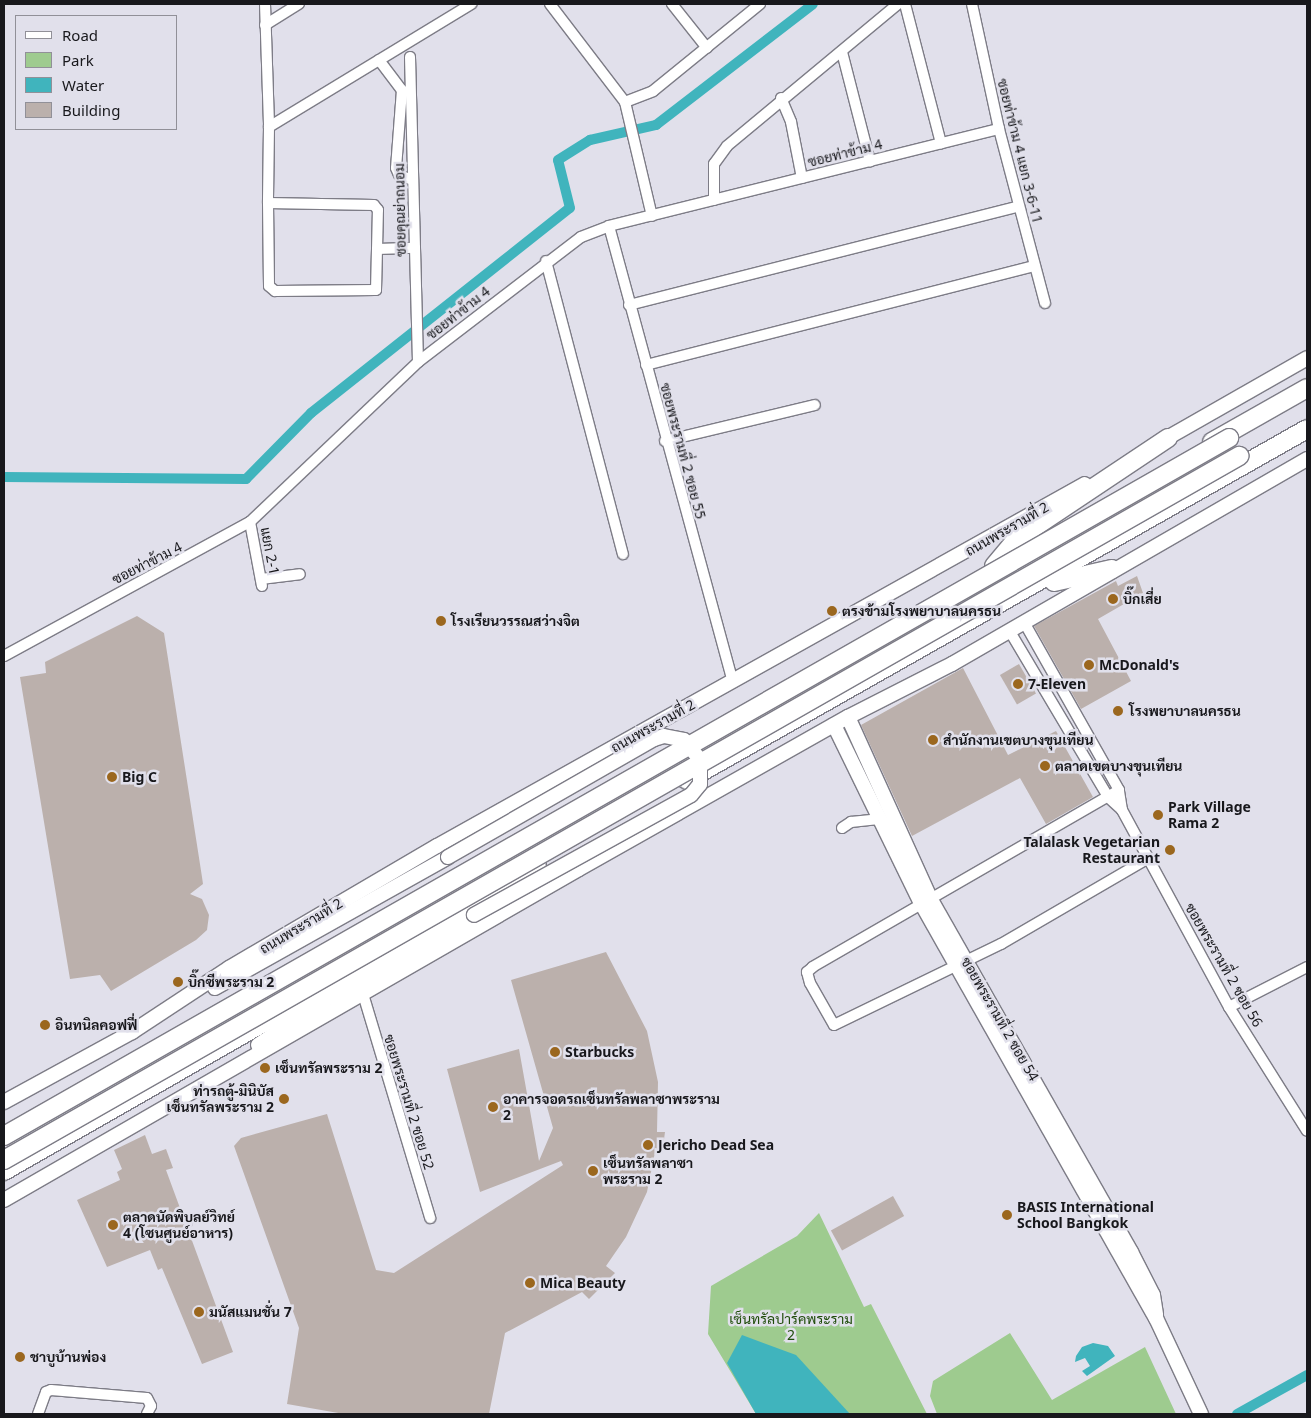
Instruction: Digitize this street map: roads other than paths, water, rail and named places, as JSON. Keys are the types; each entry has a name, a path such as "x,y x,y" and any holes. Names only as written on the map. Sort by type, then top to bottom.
{"highway":[{"name":"ถนนพระรามที่ 2","path":"4,1132 1307,388"},
{"path":"4,1171 1307,430"},
{"path":"994,566 1014,543 1168,438"},
{"path":"4,1136 1229,438"},
{"path":"4,1160 1239,456"},
{"path":"1019,594 1073,575 1112,570"}],"main road":[{"name":"ถนนพระรามที่ 2","path":"4,1102 161,1015 229,968 336,904 1168,438 1307,358"},
{"path":"4,1200 225,1071 848,717 1024,622 1307,458"},
{"name":"ซอยพระรามที่ 2 ซอย 54","path":"848,717 925,901"},
{"name":"ซอยพระรามที่ 2 ซอย 54","path":"834,725 880,819 925,901 1074,1164 1153,1296 1156,1318 1200,1411"},
{"path":"161,1015 448,857 654,739 664,736 684,740 700,760 700,784 690,795 474,915 283,1026 225,1071"}],"street":[{"path":"265,4 269,127 268,203 272,290 372,291 377,287 378,210 374,205 268,203"},
{"path":"265,25 299,4"},
{"path":"269,127 471,4"},
{"path":"550,4 625,102 628,124 652,216"},
{"path":"672,4 706,48"},
{"path":"625,102 653,91 760,4"},
{"path":"714,200 714,164 727,146 781,98 842,52 898,4"},
{"path":"905,4 941,143"},
{"name":"ซอยท่าข้าม 4 แยก 3-6-11","path":"972,4 999,129 1045,303"},
{"path":"842,52 870,161"},
{"name":"ซอยคุณย่าถนอม","path":"410,57 418,362"},
{"path":"379,60 402,90 396,168 399,175 413,180"},
{"path":"781,98 791,122 802,178"},
{"name":"ซอยท่าข้าม 4","path":"4,656 250,522 418,362 546,261 581,237 609,226 999,129"},
{"path":"629,305 1019,206"},
{"name":"ซอยพระรามที่ 2 ซอย 55","path":"609,226 665,441 733,681"},
{"path":"377,249 415,248"},
{"path":"546,261 623,554"},
{"path":"646,365 1035,266"},
{"path":"665,441 815,405"},
{"name":"แยก 2-1","path":"250,522 262,583 300,574"},
{"name":"ซอยพระรามที่ 2 ซอย 56","path":"1024,622 1119,790 1122,810"},
{"name":"ซอยพระรามที่ 2 ซอย 56","path":"1009,630 1108,797 1122,810 1230,1006 1306,1124"},
{"path":"1119,790 813,967 808,972 810,983 834,1025 960,961 1001,944 1149,858"},
{"path":"842,828 852,822 880,819"},
{"path":"1230,1006 1307,967"},
{"name":"ซอยพระรามที่ 2 ซอย 52","path":"363,994 430,1218"},
{"path":"38,1414 46,1392 51,1390 147,1398 151,1406 147,1414"}],"water":[{"path":"742,1335 796,1355 850,1414 756,1414 727,1363"},
{"path":"1093,1343 1108,1346 1115,1356 1087,1376 1082,1371 1090,1366 1085,1358 1075,1362 1076,1356 1082,1347"}],"waterway":[{"path":"4,477 246,479 311,413 570,208 558,160 590,140 656,125 813,4"},
{"path":"1237,1414 1307,1375"}],"place":[{"name":"บิ๊กเสี่ย","path":"1113,599"},
{"name":"ตรงข้ามโรงพยาบาลนครธน","path":"832,611"},
{"name":"โรงเรียนวรรณสว่างจิต","path":"441,621"},
{"name":"McDonald's","path":"1089,665"},
{"name":"7-Eleven","path":"1018,684"},
{"name":"โรงพยาบาลนครธน","path":"1118,711"},
{"name":"สำนักงานเขตบางขุนเทียน","path":"933,740"},
{"name":"ตลาดเขตบางขุนเทียน","path":"1045,766"},
{"name":"Big C","path":"112,777"},
{"name":"Park Village Rama 2","path":"1158,815"},
{"name":"Talalask Vegetarian Restaurant","path":"1170,850"},
{"name":"บิ๊กซีพระราม 2","path":"178,982"},
{"name":"อินทนิลคอฟฟี่","path":"45,1025"},
{"name":"Starbucks","path":"555,1052"},
{"name":"เซ็นทรัลพระราม 2","path":"265,1068"},
{"name":"ท่ารถตู้-มินิบัส เซ็นทรัลพระราม 2","path":"284,1099"},
{"name":"อาคารจอดรถเซ็นทรัลพลาซาพระราม 2","path":"493,1107"},
{"name":"Jericho Dead Sea","path":"648,1145"},
{"name":"เซ็นทรัลพลาซา พระราม 2","path":"593,1171"},
{"name":"BASIS International School Bangkok","path":"1007,1215"},
{"name":"ตลาดนัดพิบูลย์วิทย์ 4 (โซนศูนย์อาหาร)","path":"113,1225"},
{"name":"Mica Beauty","path":"530,1283"},
{"name":"มนัสแมนชั่น 7","path":"199,1312"},
{"name":"ชาบูบ้านพ่อง","path":"20,1357"}],"park label":[{"name":"เซ็นทรัลปาร์คพระราม 2","path":"791,1328"}]}
